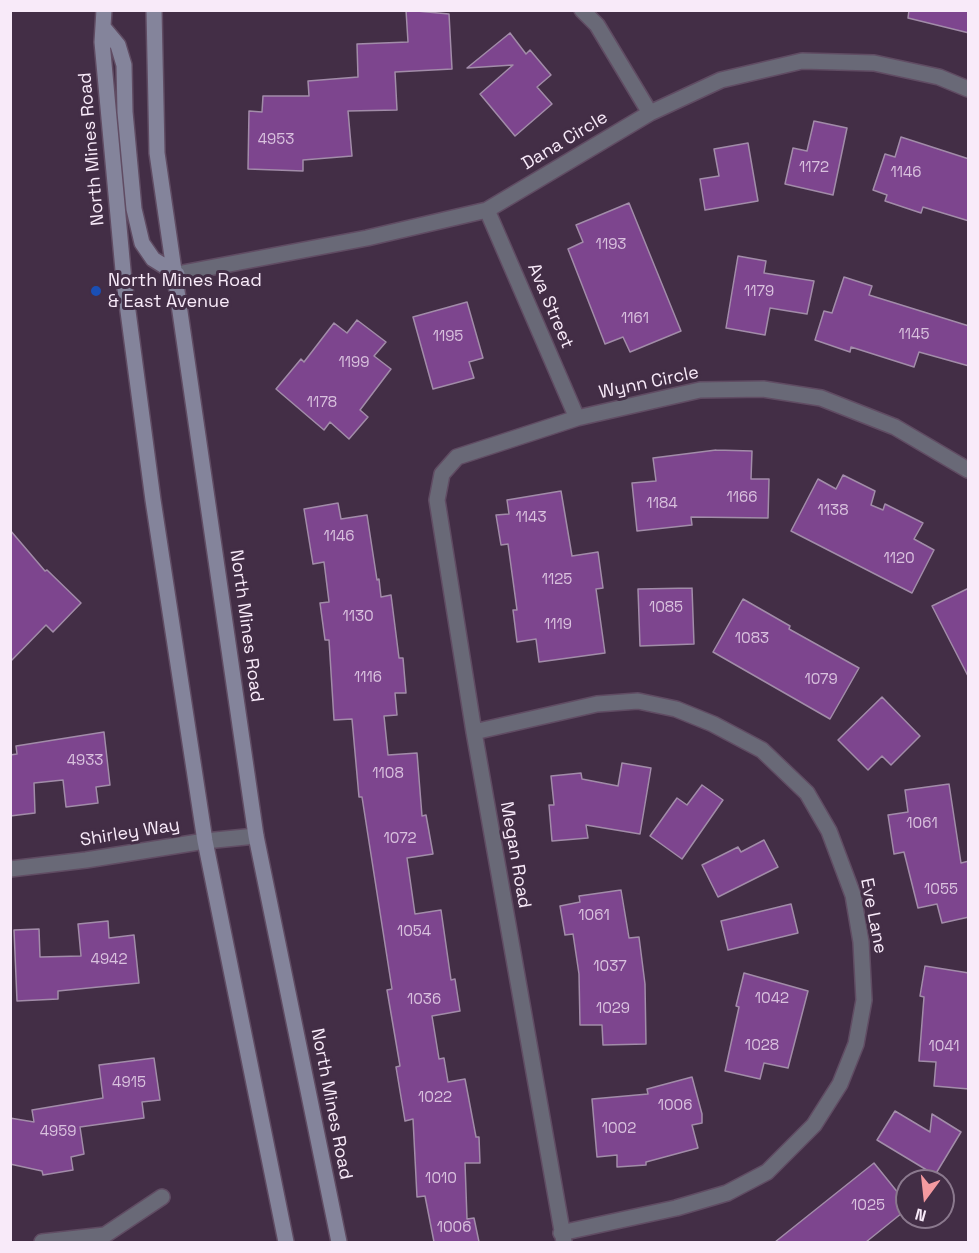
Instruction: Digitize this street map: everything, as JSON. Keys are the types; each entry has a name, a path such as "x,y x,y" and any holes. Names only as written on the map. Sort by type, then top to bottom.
{"main road":[{"name":"North Mines Road","path":"104,10 102,42 124,281 205,841 286,1242"},
{"name":"North Mines Road","path":"154,10 157,153 177,274 256,836 339,1242"},
{"path":"103,27 118,45 124,65 125,112 134,209 142,243 153,259 177,274"}],"street":[{"path":"582,10 597,25 650,113"},
{"name":"Dana Circle","path":"177,274 367,238 487,210 650,113 721,80 802,61 874,63 939,77 969,89"},
{"name":"Ava Street","path":"487,210 577,418"},
{"name":"Wynn Circle","path":"442,474 457,457 577,418 700,390 763,388 821,398 895,428 969,470"},
{"name":"Megan Road","path":"442,474 437,500 474,732 562,1238"},
{"name":"Eve Lane","path":"474,732 597,704 638,701 676,709 713,724 762,750 807,793 829,831 853,895 861,942 864,1000 856,1044 840,1084 814,1125 766,1172 727,1193 562,1238"},
{"name":"Shirley Way","path":"10,869 86,860 205,841 256,836"},
{"path":"42,1242 105,1235 162,1197"}],"building":[{"path":"406,10 449,14 452,69 395,72 397,110 348,111 352,156 303,160 303,171 248,169 249,111 262,112 263,96 309,96 308,81 358,77 357,44 408,42"},
{"path":"909,10 969,10 969,33 908,18"},
{"path":"510,33 526,54 530,50 551,75 537,87 552,104 515,136 480,94 513,65 467,68"},
{"path":"814,121 847,128 833,195 785,184 793,148 807,151"},
{"path":"901,137 969,159 969,221 923,207 921,213 885,201 887,195 873,190 885,154 895,157"},
{"path":"748,143 758,201 705,210 700,179 719,176 714,149"},
{"path":"629,203 681,331 630,352 623,337 605,344 568,249 583,242 576,225"},
{"path":"738,256 766,261 764,273 814,281 807,314 770,308 765,335 726,328"},
{"path":"844,277 872,286 869,295 969,326 969,366 919,352 914,367 851,347 850,352 815,340 824,311 832,313"},
{"path":"467,302 483,358 469,362 474,378 433,389 413,317"},
{"path":"357,320 386,342 374,356 391,369 360,410 368,417 349,439 330,422 324,430 276,389 301,359 304,362 334,323 347,333"},
{"path":"716,450 752,451 751,479 769,479 768,518 691,517 692,525 637,531 632,483 656,481 653,458"},
{"path":"843,475 875,491 871,505 883,510 885,504 923,523 914,539 934,550 912,593 791,531 818,479 836,489"},
{"path":"561,491 572,556 598,552 603,588 596,589 605,653 539,662 536,639 517,642 513,610 517,610 508,544 501,545 496,515 509,514 507,500"},
{"path":"338,503 341,519 367,515 381,597 391,595 399,658 403,658 406,693 395,693 397,715 384,716 388,755 417,753 422,816 426,815 433,854 407,858 415,914 441,910 451,980 455,979 460,1011 432,1016 439,1059 444,1058 448,1082 465,1079 476,1137 479,1137 480,1163 465,1163 467,1219 474,1218 479,1242 434,1242 425,1196 417,1197 413,1119 405,1121 396,1067 400,1066 387,990 392,989 362,797 359,797 352,719 334,720 329,640 325,640 320,603 329,602 324,562 313,564 304,509"},
{"path":"10,530 45,571 47,570 81,603 53,632 46,625 10,662"},
{"path":"692,588 694,644 640,646 638,589"},
{"path":"969,588 969,678 932,606"},
{"path":"743,599 790,626 789,629 859,668 830,719 713,652"},
{"path":"882,697 920,736 891,765 882,756 868,770 838,740"},
{"path":"104,732 110,785 96,787 98,803 66,807 63,780 34,783 35,813 10,816 10,755 17,754 16,746"},
{"path":"622,763 651,768 640,834 586,825 588,838 552,841 549,805 554,805 551,776 581,773 582,779 618,786"},
{"path":"949,784 961,863 969,861 969,917 942,923 937,904 918,908 904,852 894,854 888,815 908,812 905,790"},
{"path":"702,785 723,800 682,859 650,836 677,798 687,805"},
{"path":"764,840 778,867 718,897 702,865 738,847 741,852"},
{"path":"621,890 629,938 639,937 645,984 646,1044 603,1045 602,1025 580,1025 579,974 573,934 565,935 560,906 580,902 579,896"},
{"path":"791,904 798,933 728,950 721,921"},
{"path":"108,921 109,938 134,935 139,983 58,991 58,999 17,1001 14,930 39,929 40,957 81,956 78,924"},
{"path":"925,966 969,973 969,1089 934,1086 936,1062 919,1061 924,997 920,996"},
{"path":"744,973 808,991 788,1068 764,1063 760,1079 725,1071"},
{"path":"154,1058 160,1100 142,1102 144,1118 80,1127 84,1154 71,1157 73,1170 43,1175 42,1171 10,1164 10,1118 34,1122 32,1110 103,1098 99,1065"},
{"path":"692,1077 702,1114 702,1123 692,1125 698,1148 646,1162 646,1165 617,1167 617,1155 597,1157 592,1099 648,1094 647,1089"},
{"path":"895,1111 930,1132 932,1114 961,1132 939,1169 925,1169 877,1140"},
{"path":"874,1163 895,1189 895,1219 866,1242 775,1242"}],"place":[{"name":"North Mines Road & East Avenue","path":"96,291"}]}
